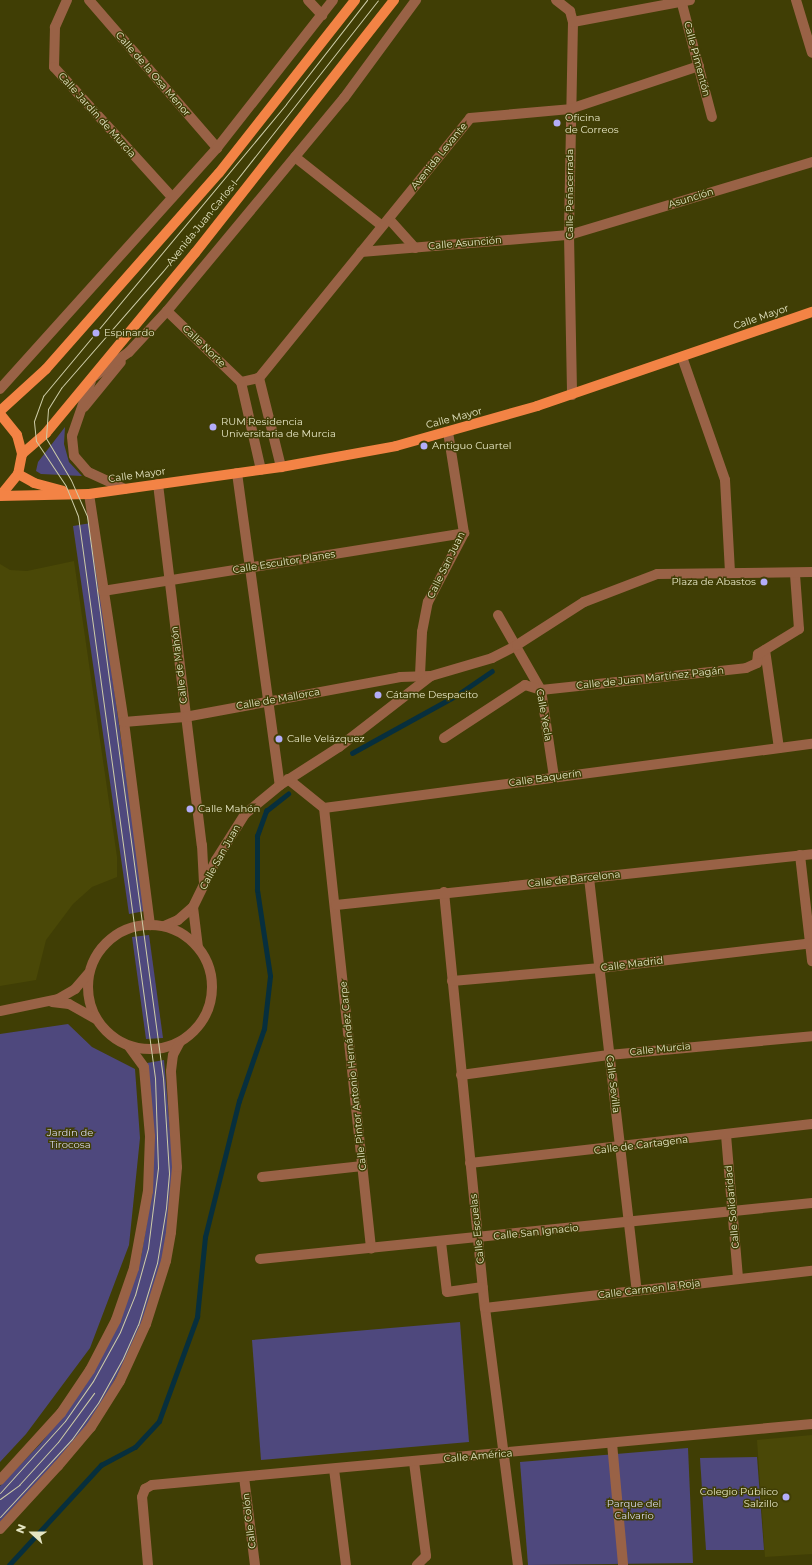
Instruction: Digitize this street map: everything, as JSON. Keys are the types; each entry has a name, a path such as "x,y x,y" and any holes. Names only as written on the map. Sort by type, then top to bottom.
{"main road":[{"name":"Avenida Juan Carlos I","path":"0,411 46,369 219,173 355,0"},
{"name":"Avenida Juan Carlos I","path":"22,454 46,433 92,378 194,253 394,0"},
{"name":"Calle Mayor","path":"89,494 280,467 372,451 448,432 572,394 812,312"},
{"path":"0,414 18,434 22,454 18,474 0,496"},
{"path":"18,474 42,487 89,494"},
{"path":"0,496 89,494"}],"street":[{"name":"Calle Jardín de Murcia","path":"67,0 55,27 54,67 172,197"},
{"name":"Calle de la Osa Menor","path":"89,0 217,148"},
{"path":"308,0 322,15"},
{"path":"0,389 217,148 333,0"},
{"path":"80,412 129,352 167,311 344,98 416,0"},
{"path":"556,0 570,11 573,22 684,1"},
{"path":"796,0 812,54"},
{"name":"Calle Pimentón","path":"684,1 712,118"},
{"name":"Calle Peñacerrada","path":"572,394 569,235 570,110 573,22"},
{"name":"Avenida Levante","path":"259,378 470,118 570,110 699,66"},
{"path":"295,157 385,223 415,248"},
{"name":"Asunción","path":"569,235 812,162"},
{"name":"Calle Asunción","path":"361,252 569,235"},
{"name":"Calle Norte","path":"167,311 241,382"},
{"path":"125,489 88,472 74,456 72,436 92,378 129,352"},
{"path":"682,357 725,480 730,572"},
{"path":"261,470 241,382 259,378 280,467"},
{"name":"Calle San Juan","path":"420,675 422,632 428,602 464,533 448,432"},
{"path":"237,473 280,785"},
{"name":"Calle de Mahón","path":"158,484 185,716 202,845 204,883"},
{"path":"89,494 124,722 150,925"},
{"name":"Calle Escultor Planes","path":"104,591 464,533"},
{"name":"Calle San Juan","path":"164,926 178,920 193,907 224,846 245,814 288,779 339,747 431,676 492,658 517,645 584,602 657,574 730,572 795,574 812,572"},
{"name":"Calle de Juan Martínez Pagán","path":"444,738 525,685 541,690 746,668 757,663 758,654 799,629 795,574"},
{"name":"Calle Yecla","path":"498,615 517,645 541,690 554,777"},
{"path":"765,650 779,748"},
{"name":"Calle de Mallorca","path":"124,722 185,716 268,700 420,675 431,676"},
{"name":"Calle Baquerín","path":"324,808 812,744"},
{"path":"288,779 324,808"},
{"name":"Calle Pintor Antonio Hernández Carpe","path":"324,808 336,905 371,1248"},
{"path":"202,845 216,849 224,846"},
{"name":"Calle de Barcelona","path":"336,905 444,892 812,854"},
{"path":"800,855 812,961"},
{"name":"Calle Sevilla","path":"589,878 637,1290"},
{"name":"Calle Escuelas","path":"444,892 485,1308 518,1565"},
{"name":"Calle San Juan","path":"193,907 194,927 199,948"},
{"path":"0,1529 58,1466 91,1427 120,1381 146,1324 166,1261 172,1226 177,1167 171,1071 173,1055 180,1042 198,1027 211,1000 210,970 199,948 180,932 164,926 150,925 130,928 112,938 98,953 90,972 89,1000 96,1019"},
{"name":"Calle Madrid","path":"452,981 600,968 811,943"},
{"path":"0,1011 50,1002 69,994 90,972"},
{"path":"0,1480 61,1413 90,1370 116,1320 132,1275 141,1239 148,1191 150,1136 144,1067 129,1046 107,1032 96,1019 70,1004 50,1002"},
{"name":"Calle Murcia","path":"461,1075 609,1055 812,1036"},
{"path":"129,1046 155,1050 180,1042"},
{"name":"Calle de Cartagena","path":"470,1163 621,1147 812,1124"},
{"name":"Calle Solidaridad","path":"726,1135 738,1279"},
{"path":"262,1177 362,1166"},
{"name":"Calle San Ignacio","path":"260,1259 478,1239 812,1203"},
{"path":"441,1242 447,1292 483,1288"},
{"name":"Calle Carmen la Roja","path":"485,1308 812,1271"},
{"name":"Calle América","path":"148,1565 142,1496 145,1489 152,1485 504,1454 812,1424"},
{"path":"612,1443 622,1565"},
{"path":"414,1462 426,1556 417,1565"},
{"path":"334,1469 346,1565"},
{"name":"Calle Colón","path":"244,1477 255,1565"}],"shaded area":[{"path":"74,561 117,857 117,877 92,887 73,904 46,940 36,980 0,986 0,564 10,570 27,571"},
{"name":"Colegio Público Salzillo","path":"812,1435 812,1554 765,1557 757,1440"}],"green space":[{"path":"65,427 64,444 69,462 82,476 41,474 36,471 38,462"},
{"path":"91,523 145,911 129,914 73,526"},
{"path":"149,935 163,1038 146,1039 132,937"},
{"name":"Jardín de Tirocosa","path":"68,1024 92,1047 135,1069 140,1138 129,1245 90,1348 26,1434 0,1462 0,1034"},
{"path":"164,1060 173,1164 169,1217 161,1265 135,1343 100,1407 66,1453 0,1522 0,1486 41,1443 85,1386 141,1257 152,1192 153,1121 147,1063"},
{"path":"460,1322 469,1442 261,1460 252,1340"},
{"name":"Parque del Calvario","path":"688,1448 693,1563 528,1565 520,1462"},
{"path":"757,1457 764,1550 706,1550 700,1458"}],"waterway":[{"path":"352,753 457,695 492,671"},
{"path":"9,1565 101,1465 135,1447 159,1421 197,1317 205,1237 239,1101 264,1029 270,976 257,890 257,836 266,811 288,794"}],"tram line":[{"path":"0,1493 65,1421 93,1381 120,1332 135,1295 148,1248 158,1168 155,1078 78,516 66,486 36,441 34,421 43,396 286,104 367,0"},
{"path":"0,1517 72,1439 98,1403 123,1358 138,1325 157,1263 166,1208 169,1173 163,1078 87,516 71,480 46,438 48,409 61,388 163,271 209,215 378,0"},
{"path":"0,1499 19,1485 58,1442 94,1393"}],"place":[{"name":"Oficina de Correos","path":"557,123"},
{"name":"Espinardo","path":"96,333"},
{"name":"RUM Residencia Universitaria de Murcia","path":"213,427"},
{"name":"Antiguo Cuartel","path":"424,446"},
{"name":"Plaza de Abastos","path":"764,582"},
{"name":"Cátame Despacito","path":"378,695"},
{"name":"Calle Velázquez","path":"279,739"},
{"name":"Calle Mahón","path":"190,809"},
{"name":"Colegio Público Salzillo","path":"786,1497"}]}
